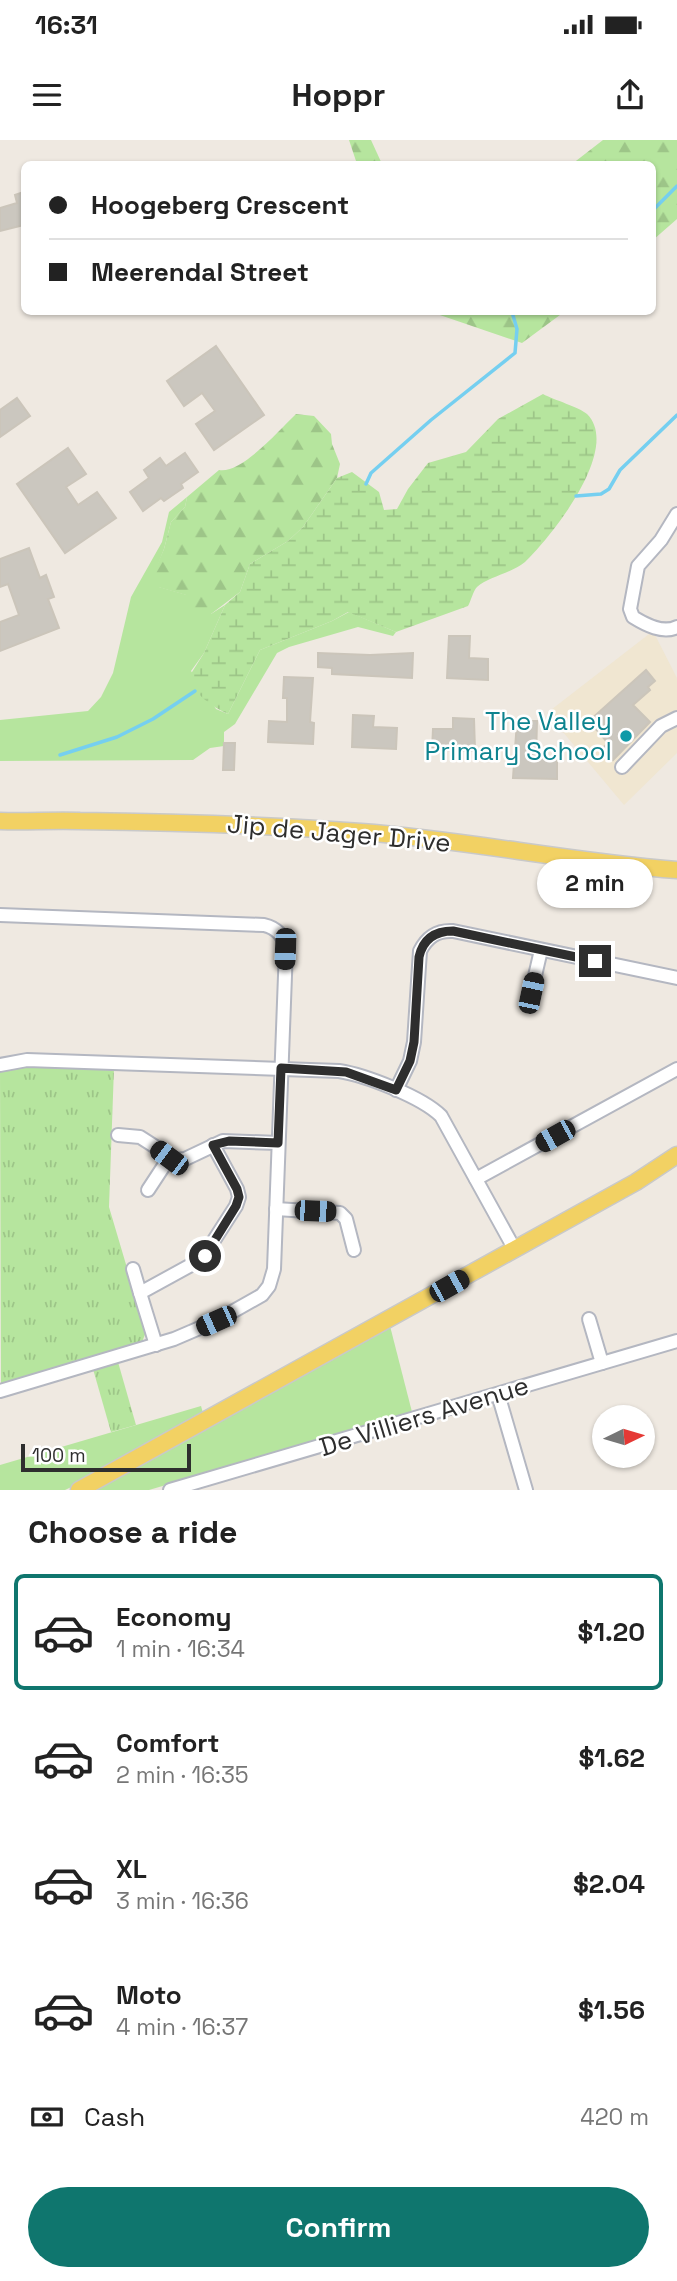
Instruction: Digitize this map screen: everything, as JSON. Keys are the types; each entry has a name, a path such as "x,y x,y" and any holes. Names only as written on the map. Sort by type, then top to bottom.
{"main road":[{"name":"Jip de Jager Drive","path":"0,814 47,820"},
{"name":"Jip de Jager Drive","path":"0,821 243,824 364,832 677,870"},
{"name":"Jip de Jager Drive","path":"629,866 677,878"},
{"path":"79,1490 515,1250 636,1182 677,1155"},
{"path":"636,1182 677,1164"}],"street":[{"path":"677,514 661,540 638,566 630,608 633,617 661,630 671,631 677,627"},
{"path":"621,766 661,726 677,718"},
{"path":"0,915 271,927 281,935 285,949 273,1275 262,1295 216,1321 156,1345 0,1391"},
{"path":"396,1090 410,1061 414,1042 419,957 426,940 436,933 453,931 677,978"},
{"path":"531,993 541,950"},
{"path":"2,1060 346,1072 396,1090 429,1106 441,1116 515,1250"},
{"path":"476,1179 677,1069"},
{"path":"118,1135 140,1137 169,1158 182,1160 213,1145 229,1141 278,1143"},
{"path":"140,1293 202,1259 236,1206 238,1193 213,1145"},
{"path":"148,1190 169,1158"},
{"path":"276,1209 340,1213 346,1219 354,1251"},
{"path":"133,1269 156,1345"},
{"path":"589,1320 602,1363"},
{"name":"De Villiers Avenue","path":"170,1490 677,1341"},
{"path":"498,1394 526,1490"}],"shaded area":[{"path":"653,631 677,678 677,753 624,805 547,713"}],"green space":[{"path":"349,140 371,140 381,161 356,161"},
{"path":"603,140 677,140 677,219 656,237 656,161 576,161"},
{"path":"440,315 560,315 522,343"},
{"path":"543,394 587,414 595,429 596,448 590,470 579,492 551,533 525,562 477,587 468,606 396,632 348,612 260,650 228,714 210,704 191,685 187,680 204,653 225,605 240,592 250,564 288,541 303,527 337,478 352,472 379,492 384,510 397,509 428,463 466,452 498,419"},
{"path":"296,414 314,416 331,434 340,464 337,478 303,527 288,541 250,564 240,592 211,614 200,614 188,602 186,595 158,587 154,572 171,522 185,507 187,497 219,470 238,465 249,458"},
{"path":"187,497 185,507 171,522 155,572 159,587 187,595 211,614 225,605 204,653 191,671 216,709 228,714 260,650 349,612 396,632 393,636 358,627 277,653 235,724 224,732 224,746 210,748 193,760 0,761 0,720 88,711 101,697 113,673 131,597 162,542 169,512"},
{"path":"27,1065 114,1068 109,1207 146,1332 142,1342 1,1386 0,1071"},
{"path":"390,1326 412,1412 149,1490 91,1490"},
{"path":"118,1362 136,1425 111,1432 93,1369"},
{"path":"201,1406 203,1413 95,1476 65,1490 0,1490 0,1465"}],"building":[{"path":"21,193 21,226 0,231 0,208 17,203 15,195"},
{"path":"216,346 264,415 214,450 196,424 215,411 202,393 184,406 167,381"},
{"path":"17,398 30,416 0,437 0,410"},
{"path":"68,448 86,474 66,487 78,505 97,492 116,518 65,553 17,484"},
{"path":"185,453 198,472 181,484 183,488 164,501 161,498 143,511 130,492 149,478 144,470 160,458 166,466"},
{"path":"29,548 40,578 46,575 54,597 48,599 59,628 0,651 0,622 19,615 8,584 0,587 0,559"},
{"path":"449,636 470,636 469,658 488,659 488,680 447,678"},
{"path":"318,653 413,653 412,678 332,674 332,668 318,667"},
{"path":"646,670 655,681 648,687 650,690 633,705 650,722 613,760 602,749 608,743 589,721"},
{"path":"284,677 313,678 310,722 314,723 313,744 268,742 269,721 287,722 287,698 283,698"},
{"path":"353,715 374,716 373,727 397,728 396,749 352,747"},
{"path":"453,718 474,719 475,751 432,750 433,729 453,729"},
{"path":"517,721 537,721 536,758 557,758 557,779 513,778"},
{"path":"224,743 235,743 234,770 223,770"}],"waterway":[{"path":"656,207 677,186"},
{"path":"366,484 371,473 431,420 515,353 517,329 513,315"},
{"path":"576,496 601,494 609,489 620,470 677,415"},
{"path":"60,755 117,737 153,719 195,691"}],"place":[{"name":"The Valley Primary School","path":"626,736"}],"route":[{"path":"205,1256 239,1197 213,1145 223,1141 278,1143 281,1068 346,1072 396,1090 410,1061 414,1042 420,951 431,936 453,931 595,961"}]}
